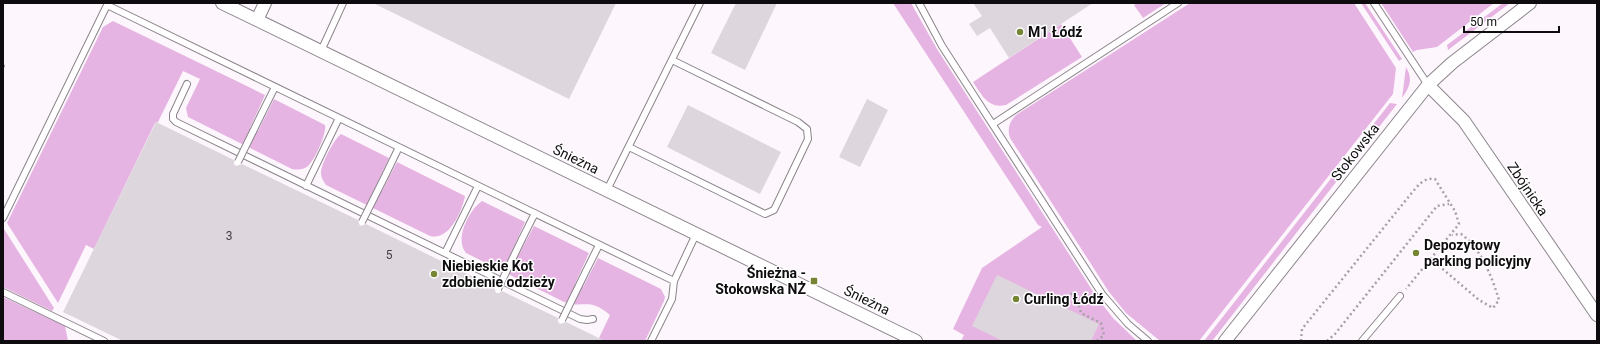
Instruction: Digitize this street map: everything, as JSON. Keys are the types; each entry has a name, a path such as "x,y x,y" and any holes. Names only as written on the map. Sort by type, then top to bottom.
{"street":[{"name":"Śnieżna","path":"222,3 916,341"},
{"path":"257,20 265,3"},
{"name":"Stokowska","path":"1225,341 1428,85 1452,63 1530,3"},
{"name":"Zbójnicka","path":"1428,85 1464,121 1597,315"}],"lane":[{"path":"321,51 343,3"},
{"path":"607,190 700,3"},
{"path":"919,3 940,42 1106,299 1128,324 1148,341"},
{"path":"993,124 1178,3"},
{"path":"1374,3 1428,85"},
{"path":"3,218 108,4 674,281"},
{"path":"629,147 765,214 774,210 808,139 807,129 798,122 672,60"},
{"path":"187,84 173,114 173,119 176,122 580,319 587,320 593,318"},
{"path":"238,162 275,87"},
{"path":"306,186 339,118"},
{"path":"362,222 399,147"},
{"path":"445,253 478,186"},
{"path":"498,289 535,213"},
{"path":"651,341 672,299 674,281 696,234"},
{"path":"562,320 599,245"},
{"path":"3,292 104,341"},
{"path":"1362,341 1400,296"}],"path":[{"path":"1301,341 1302,329 1422,182 1429,178 1435,180 1449,204 1455,211 1459,224 1400,296"},
{"path":"1327,341 1335,334 1437,206 1449,204"},
{"path":"1431,259 1479,300 1493,308 1500,300 1494,281 1471,241 1460,234 1451,235"},
{"path":"1071,293 1078,301 1081,313 1101,323 1104,335 1097,341"}],"shaded area":[{"path":"893,3 911,3 937,49 1096,296 1113,318 1137,341 961,341 964,335 953,329 982,268 1042,227 1038,225"},
{"path":"1137,3 1166,3 1143,18 1134,5"},
{"path":"1190,3 1354,3 1396,68 1393,94 1199,341 1160,341 1126,313 1109,292 1010,138 1009,129 1010,123 1016,115"},
{"path":"1361,3 1365,3 1402,59 1399,61"},
{"path":"1381,3 1494,3 1437,47 1413,52"},
{"path":"1503,3 1510,3 1448,50 1447,45"},
{"path":"113,21 265,95 250,128 258,131 274,99 325,125 325,129 322,140 311,163 304,168 296,170 292,169 188,117 186,108 200,79 183,71 158,122 155,123 94,249 86,245 58,303 7,223 103,27"},
{"path":"1061,24 1082,57 1006,105 995,105 986,100 973,82"},
{"path":"1406,67 1410,83 1402,98"},
{"path":"1390,103 1397,104 1212,341 1204,341"},
{"path":"341,134 389,158 375,188 382,191 397,162 465,196 458,217 449,230 437,236 430,236 326,185 321,176 325,158"},
{"path":"482,201 525,222 511,253 518,256 534,226 589,253 575,284 583,287 598,258 661,289 665,297 664,301 645,341 599,341 610,315 603,310 596,306 587,304 571,304 564,302 466,253 463,247 462,233 472,211"},
{"path":"4,229 54,308 52,311 3,287"},
{"path":"3,297 65,326 68,341 3,341"}],"building":[{"path":"373,3 616,3 569,99"},
{"path":"736,3 777,3 745,70 711,53"},
{"name":"M1 Łódź","path":"973,3 1093,3 1009,58 990,28 977,36 969,24 982,16"},
{"path":"867,99 888,110 860,167 839,157"},
{"path":"688,105 781,152 760,194 667,147"},
{"path":"156,122 234,160 234,164 236,166 242,164 358,220 360,226 366,224 494,287 496,293 502,291 558,318 558,322 560,324 566,322 605,341 123,341 63,312"},
{"name":"Curling Łódź","path":"997,275 1099,324 1091,341 1003,341 972,326"}],"place":[{"name":"M1 Łódź","path":"1020,32"},
{"name":"Depozytowy parking policyjny","path":"1416,253"},
{"name":"Niebieskie Kot zdobienie odzieży","path":"434,274"},
{"name":"Śnieżna - Stokowska NŻ","path":"814,281"},
{"name":"Curling Łódź","path":"1016,299"}]}
